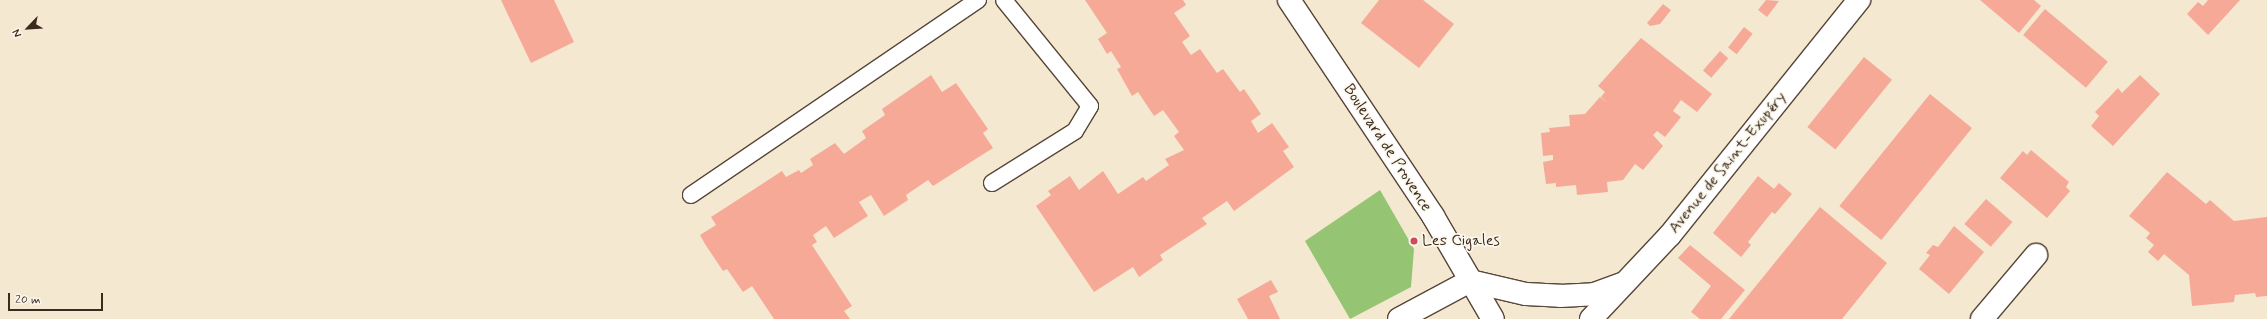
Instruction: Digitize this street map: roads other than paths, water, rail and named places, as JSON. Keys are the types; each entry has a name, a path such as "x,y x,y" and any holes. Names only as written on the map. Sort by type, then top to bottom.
{"street":[{"name":"Boulevard de Provence","path":"1289,0 1433,216 1493,319"},
{"name":"Avenue de Saint-Exupéry","path":"1591,319 1670,235 1859,0"},
{"path":"1982,319 2036,255"},
{"path":"1399,319 1470,281 1526,294 1560,296 1594,294 1624,283"}],"lane":[{"path":"691,194 978,0"},
{"path":"992,183 1075,130 1090,106 1004,0"}],"place":[{"name":"Les Cigales","path":"1414,241"}]}
